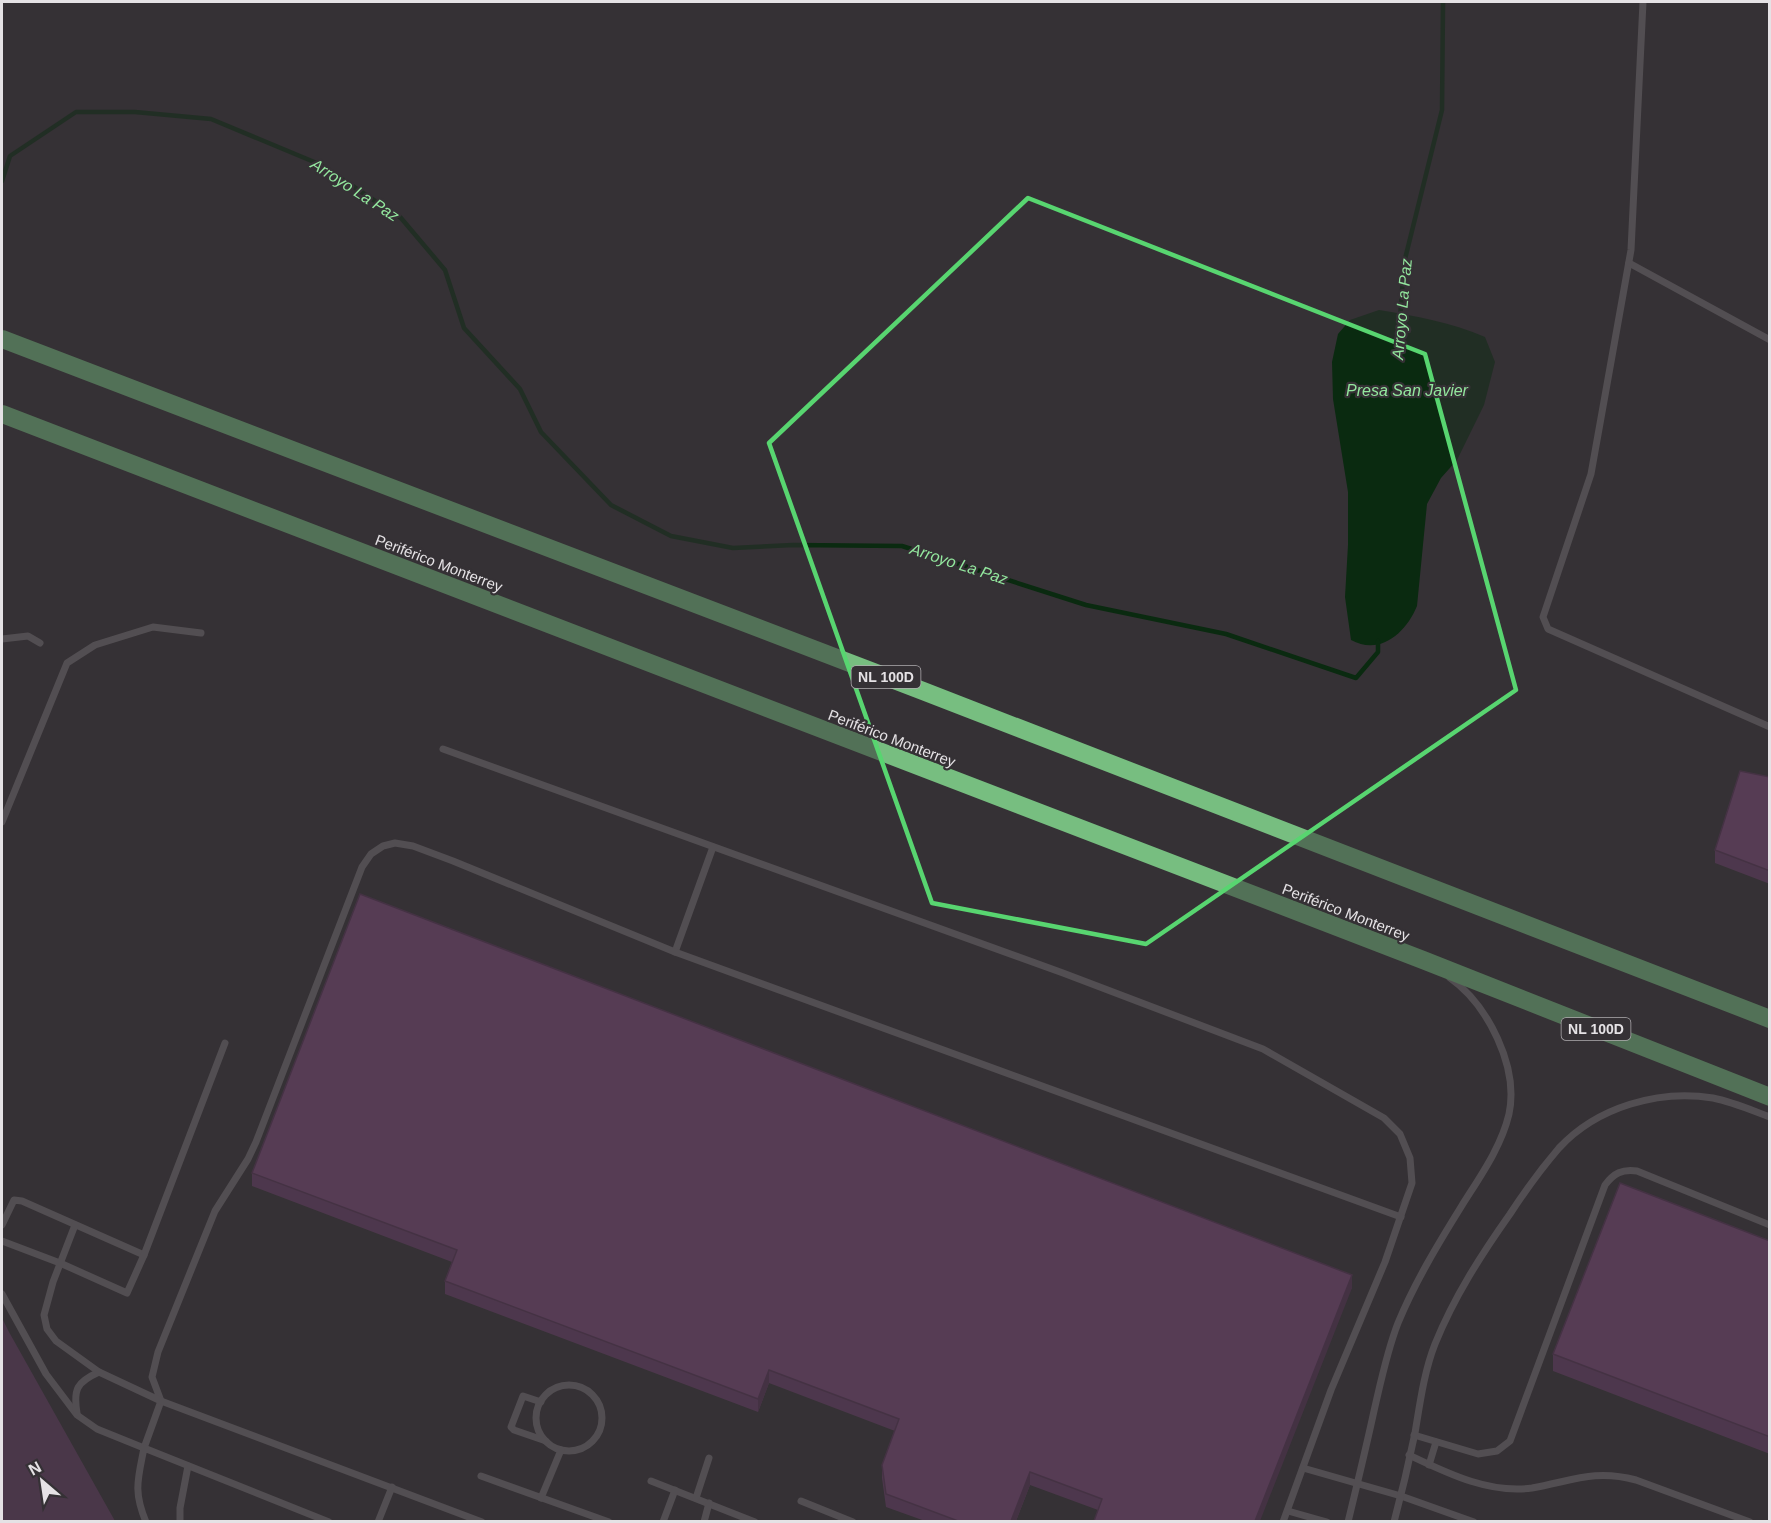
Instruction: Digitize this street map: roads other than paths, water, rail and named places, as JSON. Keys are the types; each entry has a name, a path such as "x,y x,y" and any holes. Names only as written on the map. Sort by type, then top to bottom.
{"highway":[{"name":"NL 100D","path":"2,339 912,687 1770,1019"},
{"name":"Periférico Monterrey","path":"2,414 1423,960 1770,1097"}],"lane":[{"path":"1643,2 1639,111 1629,263 1591,474 1543,617 1548,629 1770,726"},
{"path":"1629,263 1770,340"},
{"path":"2,822 67,663 95,645 153,627 201,633"},
{"path":"2,639 28,636 40,643"},
{"path":"443,749 1052,969 1263,1049 1384,1118 1401,1134 1410,1158 1412,1183 1385,1262 1331,1390 1284,1521"},
{"path":"146,1521 136,1494 144,1448 161,1401 152,1377 158,1352 215,1211 248,1159 256,1142 362,867 371,854 383,846 395,843 413,846 453,861 675,952 1401,1217"},
{"path":"675,952 713,847"},
{"path":"1348,1521 1379,1388 1397,1327 1419,1277 1494,1154 1509,1113 1508,1077 1499,1042 1491,1025 1462,987 1423,960"},
{"path":"2,1241 60,1263 127,1293 144,1255 225,1043"},
{"path":"1394,1521 1435,1345 1462,1287 1480,1256 1533,1180 1560,1147 1575,1134 1608,1113 1626,1105 1660,1097 1713,1098 1770,1117"},
{"path":"1414,1435 1478,1454 1497,1450 1510,1441 1605,1185 1611,1176 1624,1169 1637,1172 1770,1225"},
{"path":"2,1225 14,1200 22,1201 144,1255"},
{"path":"75,1225 60,1263 44,1315 47,1329 56,1341 99,1372 161,1401 482,1521"},
{"path":"2,1294 46,1374 77,1415 97,1429 329,1521"},
{"path":"77,1415 74,1395 83,1379 99,1372"},
{"path":"541,1402 523,1396 511,1427 546,1441 561,1450 579,1449 594,1440 602,1424 600,1407 591,1393 576,1386 552,1390 541,1402 536,1417 537,1426 546,1441"},
{"path":"1429,1465 1436,1442"},
{"path":"540,1498 561,1450"},
{"path":"1409,1455 1462,1478 1493,1487 1512,1489 1531,1488 1580,1476 1618,1476 1750,1521"},
{"path":"696,1498 709,1458"},
{"path":"180,1521 180,1508 188,1466"},
{"path":"1303,1468 1401,1496 1474,1521"},
{"path":"481,1476 609,1521"},
{"path":"651,1481 709,1503 736,1518 755,1521"},
{"path":"378,1521 392,1487"},
{"path":"663,1521 675,1490"},
{"path":"801,1501 853,1521"},
{"path":"704,1521 709,1503"},
{"path":"1288,1511 1327,1521"}],"water":[{"name":"Presa San Javier","path":"1379,310 1446,323 1485,337 1495,362 1484,405 1457,460 1441,478 1427,504 1417,606 1399,633 1382,643 1372,645 1351,640 1345,597 1348,492 1333,399 1332,362 1338,334 1350,320"}],"waterway":[{"name":"Arroyo La Paz","path":"1400,319 1404,263 1442,110 1443,2"},
{"name":"Arroyo La Paz","path":"2,181 10,156 76,112 135,112 211,119 319,164 401,218 445,270 464,328 520,389 541,432 611,505 671,536 733,548 793,545 902,546 1086,605 1226,634 1356,678 1378,652 1378,641"}]}
